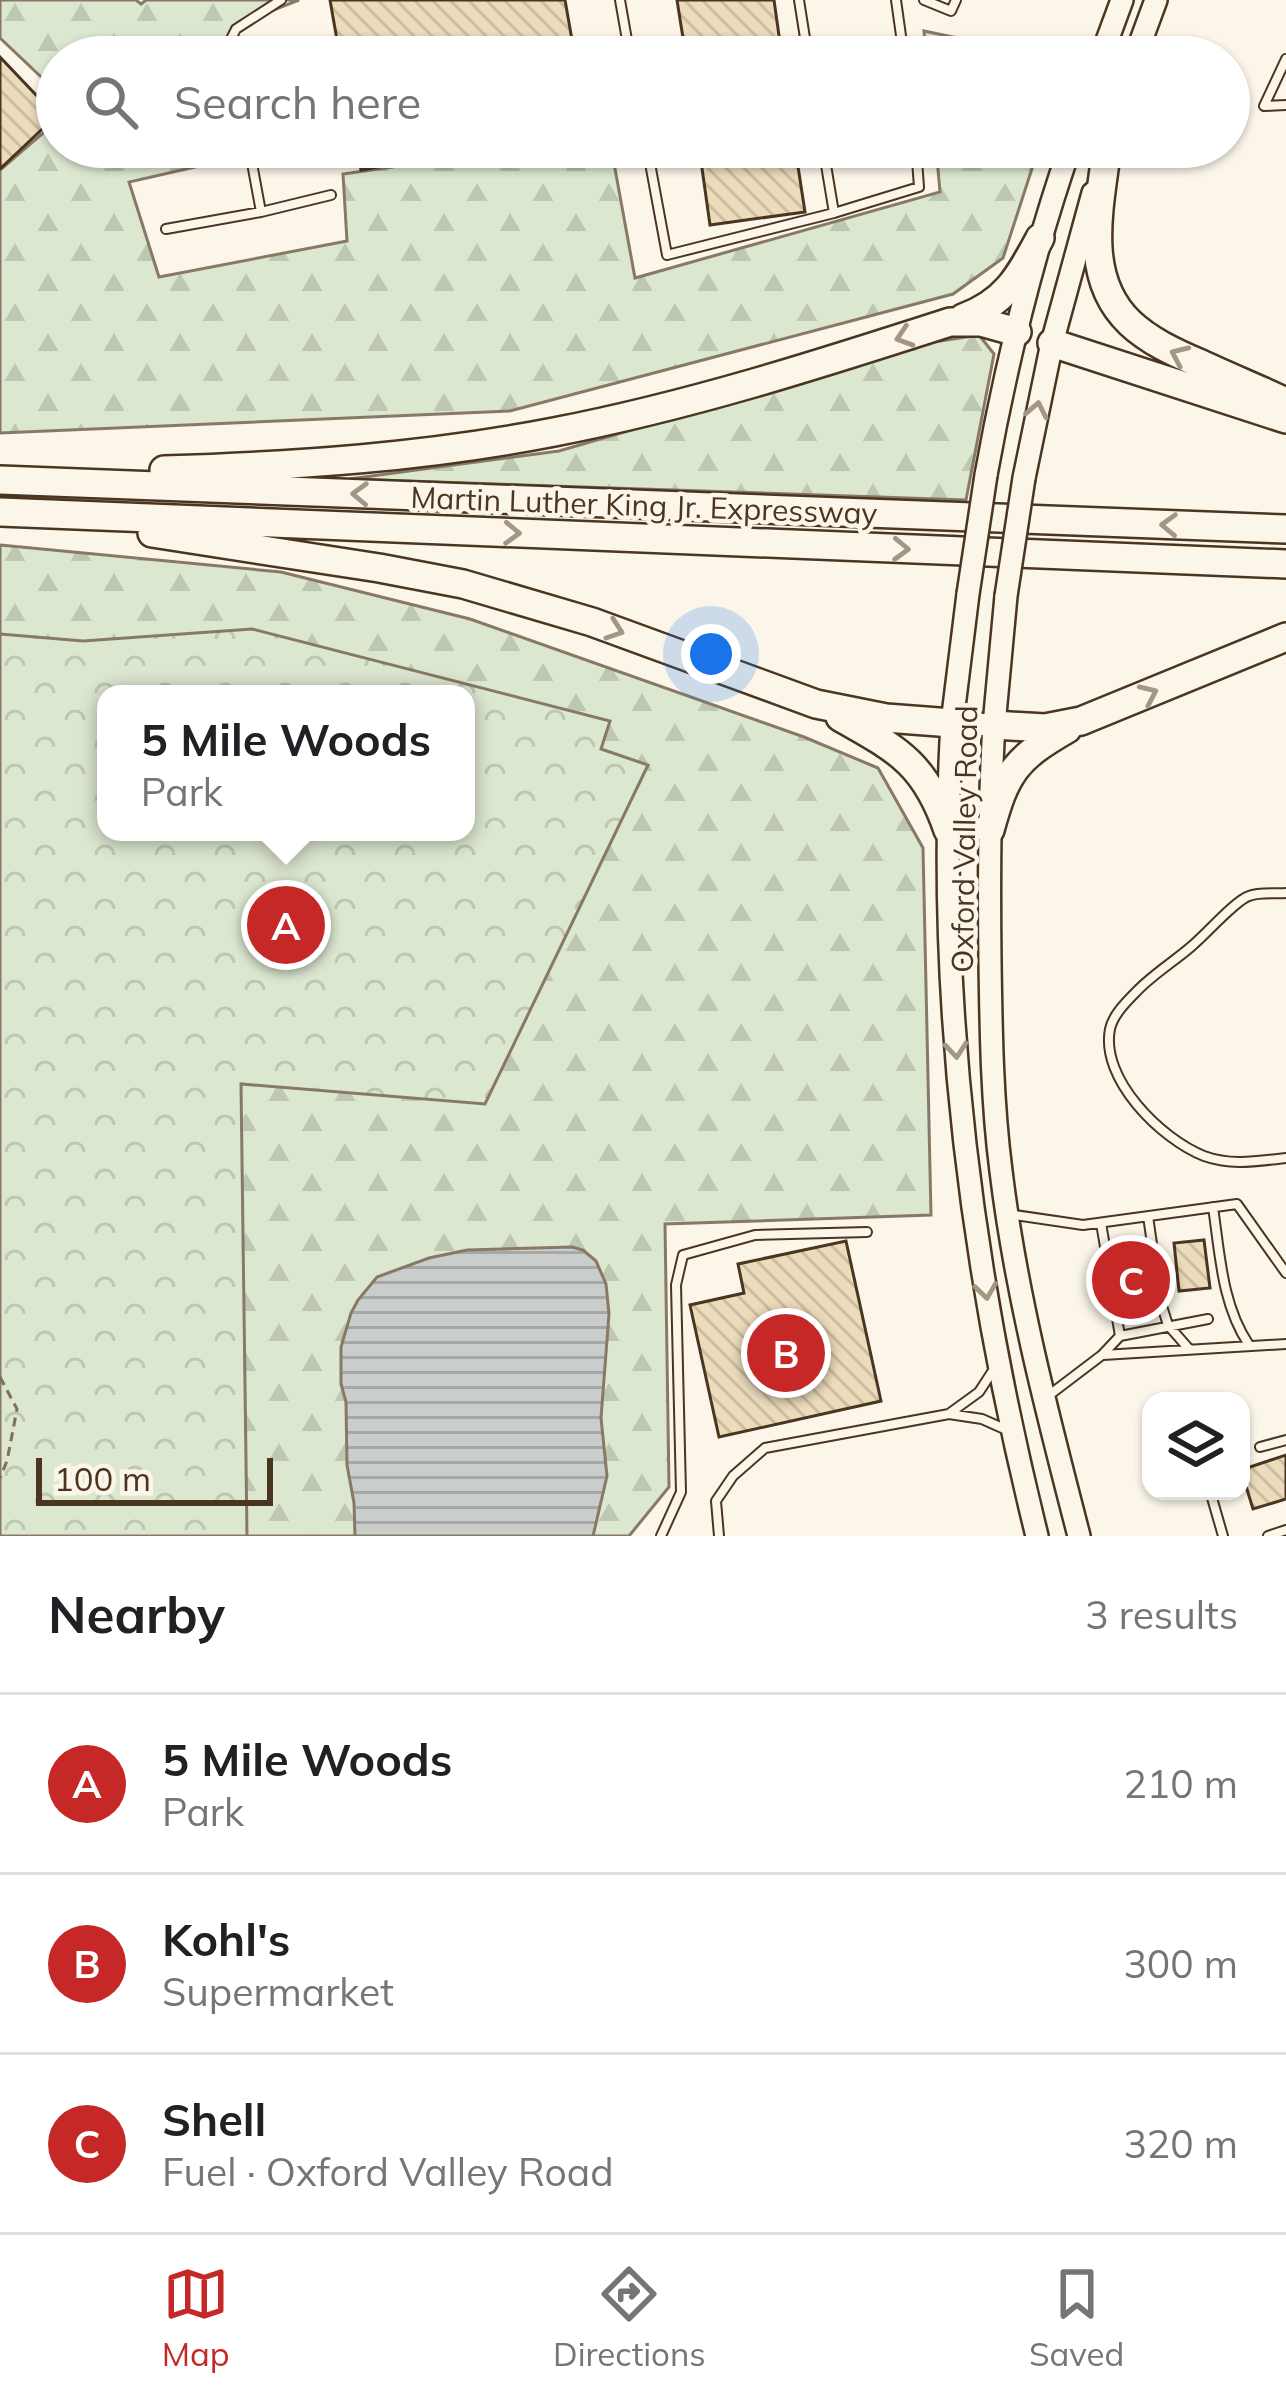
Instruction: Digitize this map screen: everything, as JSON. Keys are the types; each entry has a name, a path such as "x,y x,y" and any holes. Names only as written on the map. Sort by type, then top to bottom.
{"highway":[{"path":"1104,168 1098,252 1105,284 1129,324 1151,342 1286,402"},
{"path":"0,477 382,457 497,442 674,406 970,316 999,300 1022,272 1040,238"},
{"path":"950,322 981,322 1017,332"},
{"path":"1052,343 1286,419"},
{"name":"Martin Luther King Jr. Expressway","path":"0,477 1286,529"},
{"path":"9,512 463,584 613,628 815,704 886,718 952,723"},
{"name":"Martin Luther King Jr. Expressway","path":"9,512 1286,565"},
{"path":"990,830 1002,790 1017,764 1039,745 1082,722 1286,638"},
{"path":"815,704 904,756 934,795 948,830"},
{"path":"994,725 1046,728 1082,722"}],"main road":[{"path":"1109,36 1122,0"},
{"path":"1143,36 1156,0"},
{"name":"Oxford Valley Road","path":"1037,1536 997,1365 957,1060 948,830 952,723 986,476 1040,238 1063,168"},
{"name":"Oxford Valley Road","path":"1079,1536 1023,1307 999,1155 993,1078 990,830 1006,596 1024,478 1052,343 1101,168"},
{"path":"1017,332 1052,343"},
{"path":"952,723 994,725"}],"lane":[{"path":"233,36 236,29 281,0"},
{"path":"620,0 626,36"},
{"path":"799,0 805,36"},
{"path":"896,0 901,36"},
{"path":"924,0 951,11 956,0"},
{"path":"1286,59 1264,106 1286,105"},
{"path":"253,168 261,212"},
{"path":"651,168 667,255 919,187 918,168"},
{"path":"826,168 834,213"},
{"path":"166,229 331,195"},
{"path":"1286,893 1248,896 1139,988 1110,1027 1109,1056 1122,1084 1143,1111 1202,1155 1234,1163 1286,1158"},
{"path":"1008,1214 1083,1226 1237,1204 1286,1273"},
{"path":"1213,1207 1234,1324 1250,1346"},
{"path":"1148,1216 1160,1300 1168,1325 1190,1350"},
{"path":"1102,1223 1113,1256 1110,1274 1120,1336"},
{"path":"662,1536 681,1492 676,1285 683,1255 755,1235 867,1232"},
{"path":"1134,1252 1152,1249"},
{"path":"1138,1270 1155,1266"},
{"path":"1110,1274 1121,1272"},
{"path":"1140,1286 1157,1282"},
{"path":"1113,1291 1124,1289"},
{"path":"1143,1303 1160,1300"},
{"path":"1116,1308 1127,1306"},
{"path":"1045,1399 1120,1336 1208,1319"},
{"path":"1102,1355 1286,1344"},
{"path":"949,1414 979,1392 997,1365"},
{"path":"718,1536 716,1502 733,1475 765,1448 949,1414 982,1419 1011,1432"},
{"path":"1260,1448 1286,1440"},
{"path":"1212,1500 1223,1536"},
{"path":"1268,1536 1286,1530"}],"path":[{"path":"0,1377 17,1409 0,1478"}],"green space":[{"path":"0,0 136,0 141,4 146,0 299,0 233,26 234,36 36,36 36,72 0,38"},
{"path":"36,139 36,168 190,168 129,182 159,277 347,241 343,174 385,168 615,168 635,278 940,192 938,168 1032,168 1003,258 953,294 510,411 0,433 0,170"},
{"path":"979,335 994,354 966,500 349,479 559,451 934,342"},
{"path":"0,545 281,572 470,619 804,737 878,768 923,848 931,1215 665,1224 669,1487 629,1536 0,1536"},
{"path":"252,629 470,685 97,685 97,841 475,841 475,686 610,721 601,749 648,765 485,1104 241,1084 247,1536 0,1536 0,634 83,641"}],"shaded area":[{"path":"572,1247 596,1261 606,1284 609,1314 601,1418 607,1476 593,1536 355,1536 341,1347 358,1300 377,1277 429,1258 467,1250"}],"building":[{"path":"330,0 565,0 571,36 336,36"},
{"path":"677,0 774,0 779,36 683,36"},
{"path":"0,57 36,95 36,135 0,169"},
{"path":"702,168 798,168 805,212 710,225"},
{"path":"1204,1240 1210,1288 1179,1291 1174,1243"},
{"path":"846,1241 881,1401 719,1437 690,1305 744,1293 738,1264"},
{"path":"1286,1455 1286,1499 1253,1509 1250,1467"}],"place":[{"name":"5 Mile Woods","path":"286,925"},
{"name":"Shell","path":"1131,1280"},
{"name":"Kohl's","path":"786,1353"}]}
